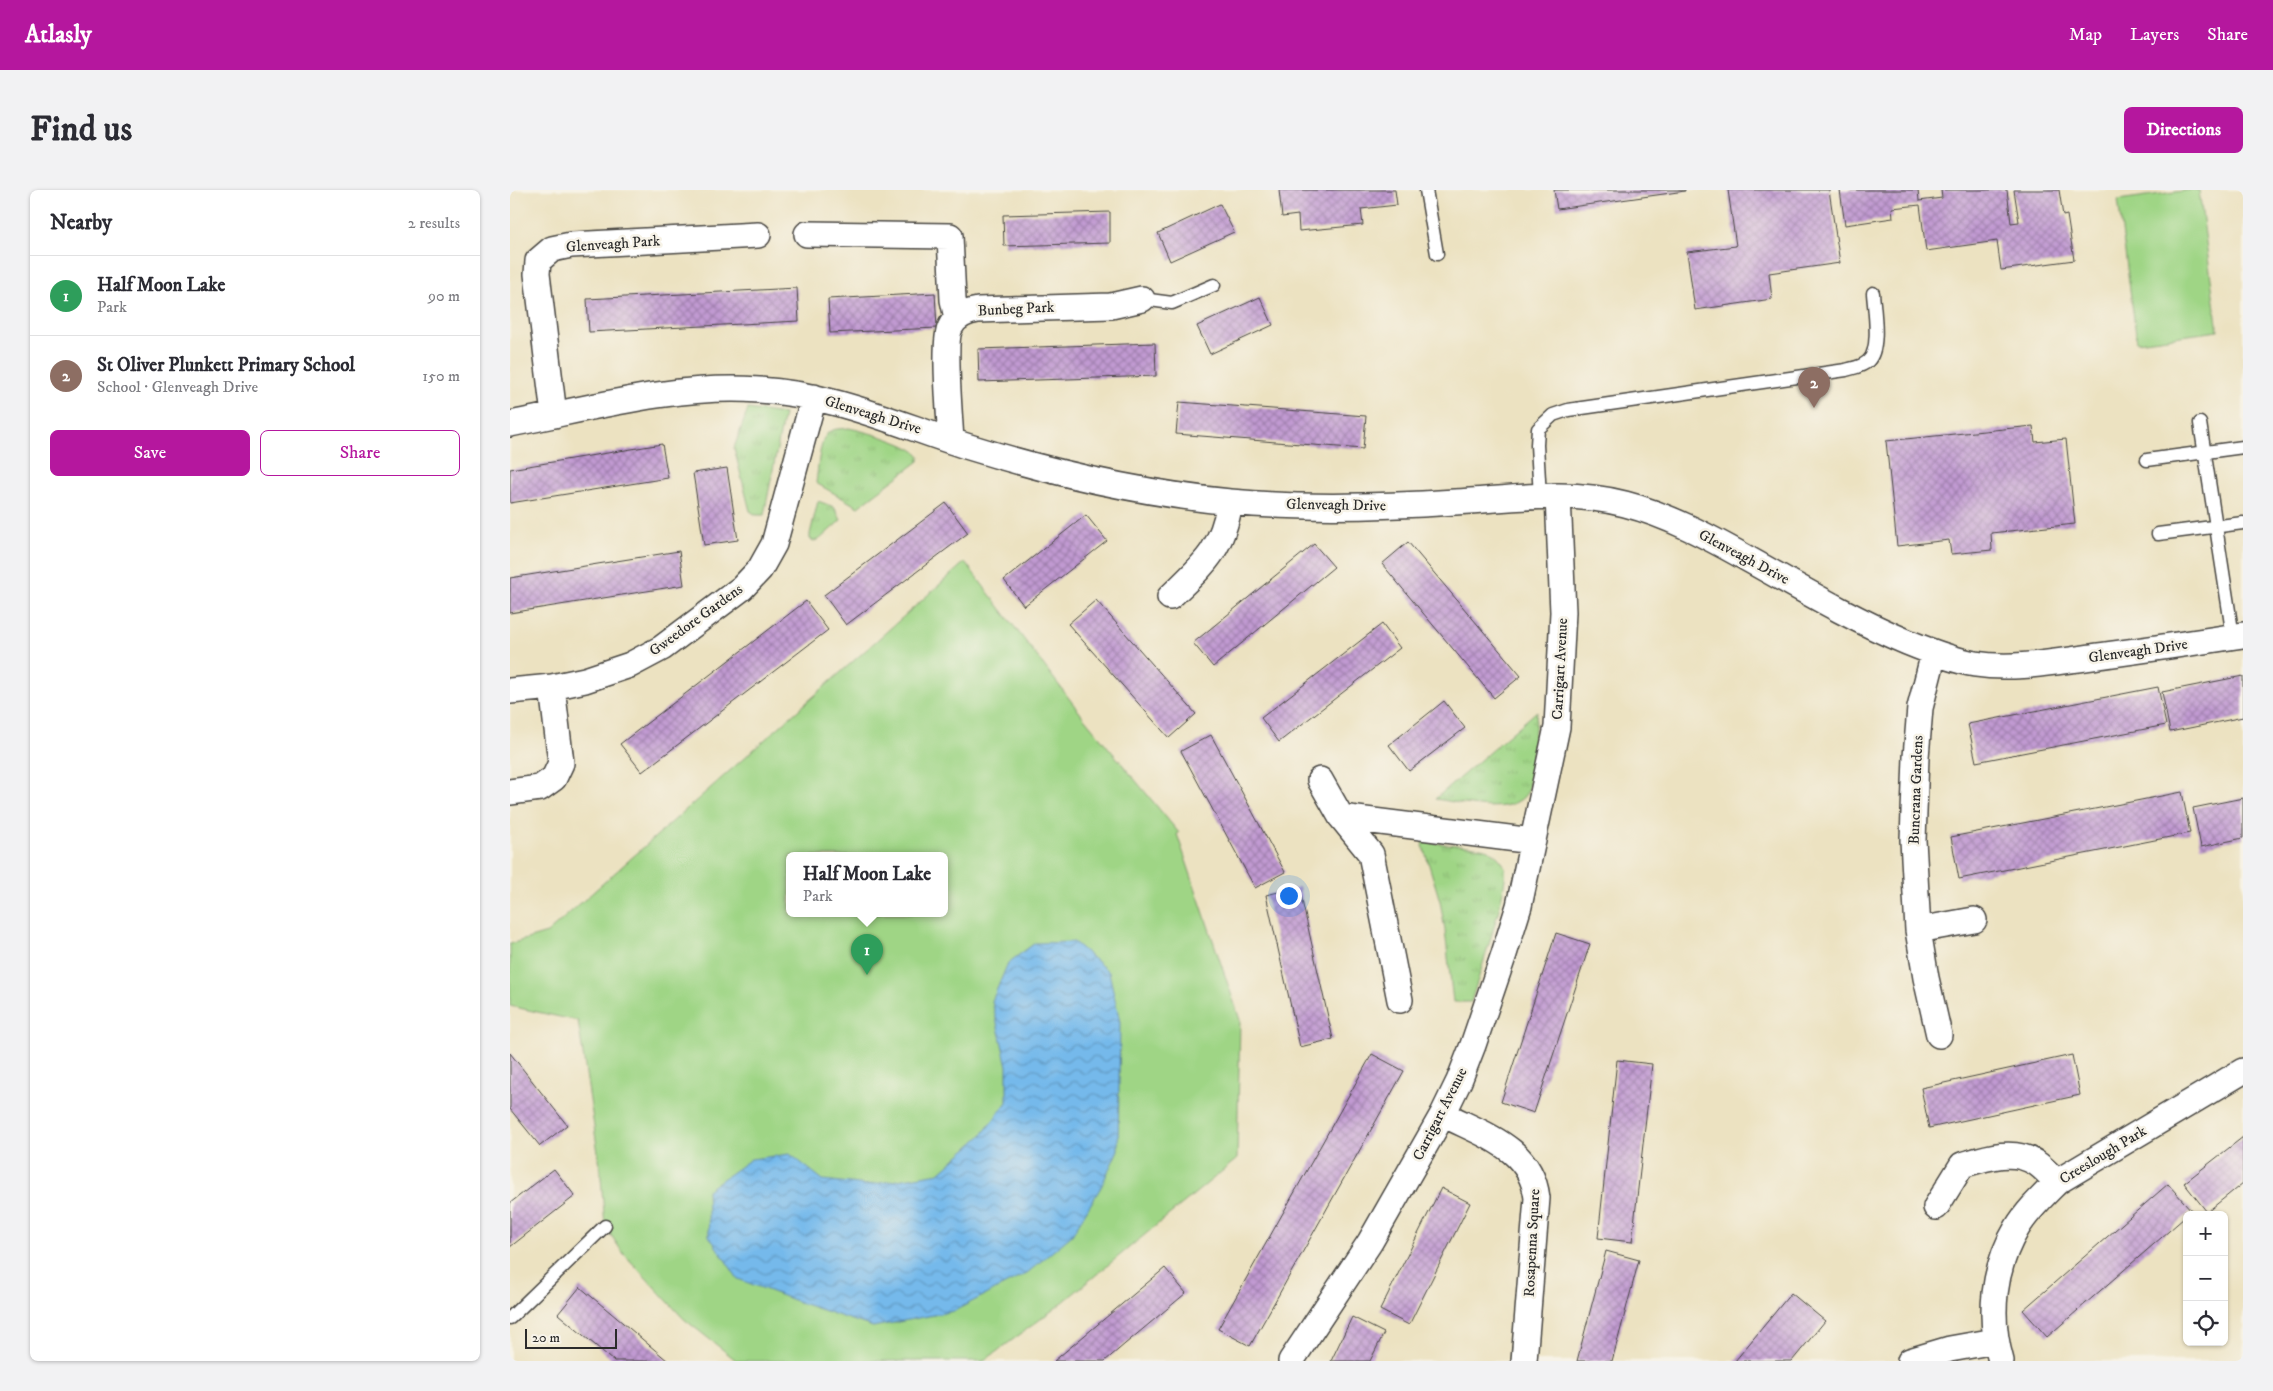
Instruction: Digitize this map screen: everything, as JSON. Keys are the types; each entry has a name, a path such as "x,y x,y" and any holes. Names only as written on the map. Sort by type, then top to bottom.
{"street":[{"path":"807,234 950,236 953,300 956,318"},
{"name":"Glenveagh Park","path":"554,415 537,274 538,260 552,249 571,245 758,235"},
{"name":"Bunbeg Park","path":"951,441 947,335 956,318 965,313 978,310 1111,306 1142,299"},
{"name":"Glenveagh Drive","path":"510,424 633,399 697,392 758,389 814,397 890,418 951,441 1072,476 1230,502 1313,506 1397,505 1549,496 1596,497 1630,505 1677,522 1710,538 1870,626 1934,653 1975,664 2009,667 2238,636"},
{"name":"Gweedore Gardens","path":"510,691 552,687 585,680 630,665 662,648 748,582 760,569 774,544 814,397"},
{"name":"Carrigart Avenue","path":"1291,1361 1370,1242 1443,1114 1459,1081 1492,993 1519,906 1557,727 1562,660 1563,612 1549,496"},
{"path":"1170,597 1213,555 1222,536 1230,502"},
{"name":"Buncrana Gardens","path":"1934,653 1920,708 1913,840 1918,930 1926,978 1939,1035"},
{"path":"510,792 540,788 554,778 561,763 552,687"},
{"path":"1320,780 1341,817 1371,854 1400,1000"},
{"path":"1341,817 1533,841"},
{"path":"1918,930 1974,920"},
{"name":"Creeslough Park","path":"1998,1351 1994,1304 2004,1254 2017,1228 2057,1182 2243,1071"},
{"name":"Rosapenna Square","path":"1443,1114 1510,1149 1526,1164 1535,1181 1537,1198 1524,1361"},
{"path":"1936,1208 1962,1165 1991,1157 2008,1155 2035,1162 2057,1182"},
{"path":"1910,1361 1950,1349 1998,1351"}],"lane":[{"path":"1426,190 1437,254"},
{"path":"1142,299 1172,303 1214,285"},
{"path":"1549,496 1537,445 1538,429 1553,415 1568,410 1846,370 1859,366 1868,362 1875,343 1873,292"},
{"path":"2200,424 2216,527 2238,636"},
{"path":"2147,460 2243,447"},
{"path":"2158,534 2243,524"},
{"path":"510,1318 605,1226"}],"green space":[{"path":"2199,190 2218,331 2137,342 2118,200"},
{"path":"748,409 784,414 764,515 756,515 750,511 734,448"},
{"path":"849,428 898,443 915,451 920,456 919,461 858,507 816,483 821,448 826,436 834,430"},
{"path":"818,501 834,507 841,520 820,539 814,541 810,539 810,534"},
{"path":"965,562 1084,718 1179,833 1177,834 1240,1020 1237,1159 1057,1307 984,1361 737,1361 684,1319 623,1253 605,1226 600,1166 578,1021 510,1006 510,944 547,933"},
{"path":"1537,711 1528,791 1521,800 1499,807 1486,807 1435,799"},
{"path":"1422,842 1485,849 1497,856 1505,868 1505,879 1498,913 1471,1002 1453,1002 1440,901"}],"water":[{"path":"1074,942 1109,972 1120,1022 1118,1150 1101,1187 1072,1235 1026,1274 954,1311 873,1327 738,1279 709,1236 707,1190 751,1159 790,1154 823,1180 868,1185 939,1173 981,1136 1007,1102 1007,1066 992,1001 1008,963 1035,943"}],"building":[{"path":"1279,190 1395,190 1397,205 1361,209 1363,225 1299,231 1298,215 1282,217"},
{"path":"1554,190 1685,190 1685,191 1557,209"},
{"path":"1728,190 1829,190 1840,263 1769,273 1772,299 1695,310 1687,252 1736,246"},
{"path":"1840,190 1918,190 1919,201 1942,198 1941,190 2007,190 2011,223 2019,222 2014,190 2059,190 2063,216 2067,215 2074,260 2001,270 1997,241 1926,251 1920,205 1892,208 1893,218 1845,225"},
{"path":"1220,204 1234,232 1170,261 1158,233"},
{"path":"1110,212 1110,243 1004,246 1003,215"},
{"path":"797,288 799,321 589,332 587,299"},
{"path":"935,293 937,328 830,333 828,299"},
{"path":"1260,297 1273,325 1210,354 1197,326"},
{"path":"1155,343 1156,376 979,382 978,349"},
{"path":"1179,402 1366,416 1363,449 1176,434"},
{"path":"2033,426 2035,442 2066,439 2075,524 1991,533 1992,550 1951,554 1949,540 1897,546 1886,441"},
{"path":"662,444 668,478 510,503 510,469"},
{"path":"727,468 738,540 704,545 693,473"},
{"path":"946,503 968,533 846,625 824,595"},
{"path":"1086,515 1107,541 1024,606 1004,580"},
{"path":"1408,542 1521,676 1494,698 1382,564"},
{"path":"1314,544 1334,567 1213,667 1193,643"},
{"path":"679,551 684,585 510,613 510,578"},
{"path":"1096,600 1196,714 1169,738 1068,624"},
{"path":"806,601 828,630 642,772 620,744"},
{"path":"1382,624 1400,648 1279,742 1261,718"},
{"path":"2243,676 2243,717 2170,732 2162,692"},
{"path":"2158,687 2166,725 1976,762 1968,724"},
{"path":"1444,701 1465,728 1409,771 1389,745"},
{"path":"1211,735 1285,872 1255,888 1181,751"},
{"path":"2182,792 2190,833 1959,879 1951,837"},
{"path":"2243,798 2243,838 2201,847 2193,808"},
{"path":"1299,887 1333,1039 1300,1047 1266,895"},
{"path":"1556,933 1590,944 1534,1113 1501,1102"},
{"path":"510,1053 567,1125 540,1146 510,1109"},
{"path":"1372,1054 1404,1071 1250,1346 1218,1329"},
{"path":"2072,1055 2080,1095 1929,1128 1921,1088"},
{"path":"1617,1060 1652,1064 1632,1242 1598,1238"},
{"path":"2243,1137 2243,1183 2208,1211 2206,1211 2184,1183"},
{"path":"554,1169 575,1196 510,1247 510,1203"},
{"path":"2168,1184 2192,1211 2183,1211 2183,1219 2047,1337 2023,1310"},
{"path":"1441,1188 1470,1203 1409,1325 1380,1310"},
{"path":"1606,1251 1639,1260 1612,1361 1577,1361"},
{"path":"1165,1268 1186,1293 1105,1361 1054,1361"},
{"path":"580,1287 668,1361 614,1361 558,1314"},
{"path":"1791,1293 1825,1321 1792,1361 1735,1361"},
{"path":"1352,1317 1384,1333 1370,1361 1331,1361"}],"place":[{"name":"St Oliver Plunkett Primary School","path":"1814,408"},
{"name":"Half Moon Lake","path":"867,975"}]}
